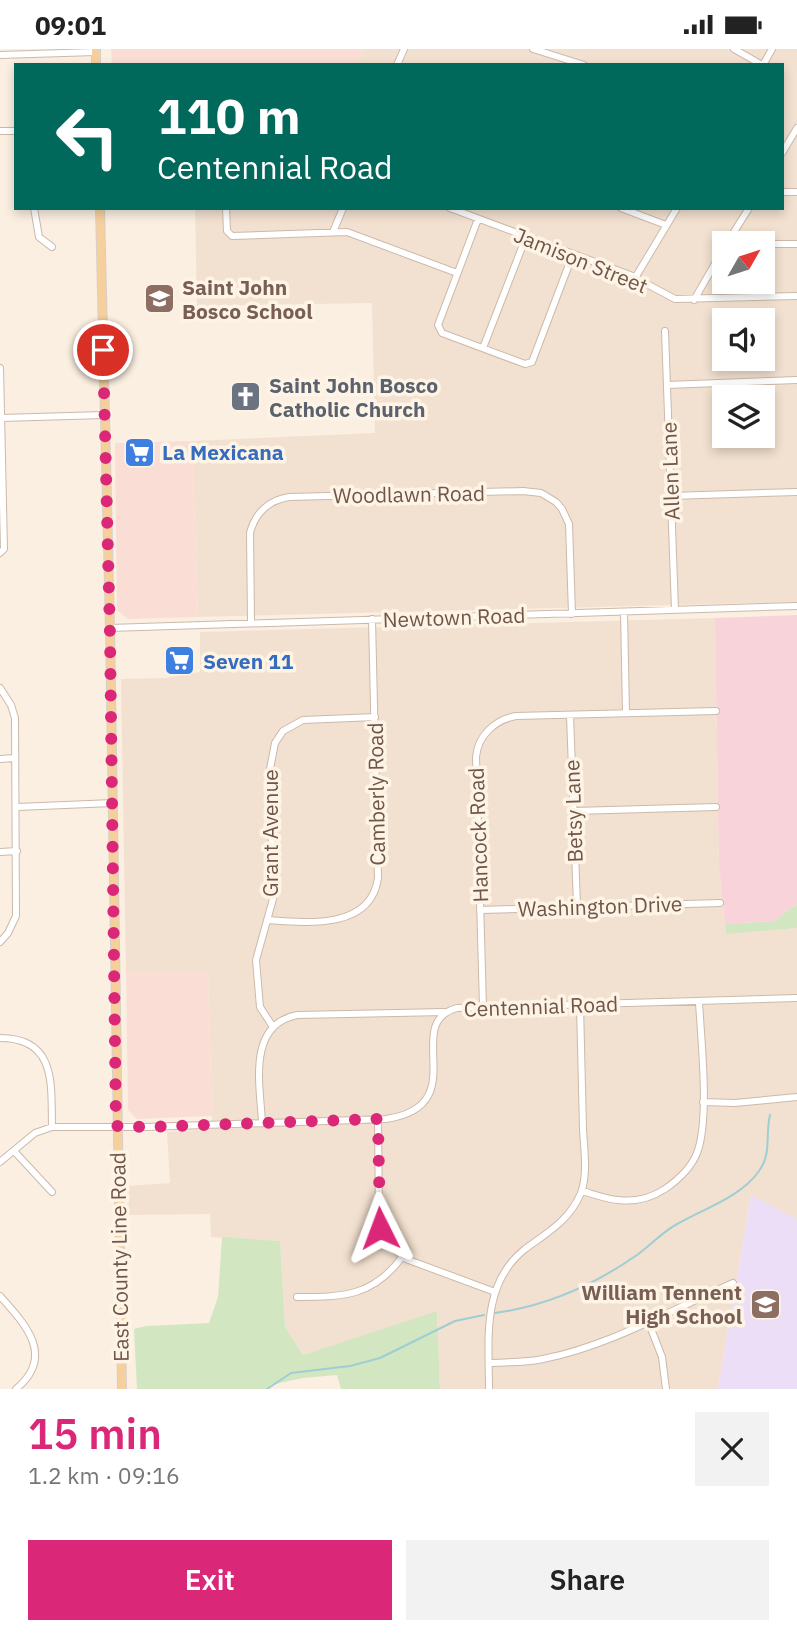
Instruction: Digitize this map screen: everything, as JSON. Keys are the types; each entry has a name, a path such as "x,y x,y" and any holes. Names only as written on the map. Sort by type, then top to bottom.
{"main road":[{"name":"East County Line Road","path":"100,210 110,628 122,1389"}],"street":[{"path":"533,49 578,63"},
{"path":"734,49 759,63"},
{"path":"0,55 96,50"},
{"path":"784,150 796,131"},
{"path":"34,210 38,237 52,247"},
{"path":"226,210 229,234 236,236 333,232 354,234 457,273"},
{"path":"333,232 342,210"},
{"name":"Jamison Street","path":"455,210 635,278 675,299 797,296"},
{"path":"626,210 666,225"},
{"path":"635,278 676,210"},
{"path":"735,231 748,210"},
{"path":"478,219 438,328 442,333 525,364 534,360 573,254"},
{"path":"483,348 526,237"},
{"path":"775,244 797,244"},
{"path":"694,300 712,269"},
{"name":"Allen Lane","path":"665,331 675,610"},
{"path":"0,368 4,549 0,553"},
{"path":"667,385 797,380"},
{"path":"1,418 104,415"},
{"name":"Woodlawn Road","path":"251,622 250,533 255,519 273,502 289,497 449,492 533,491 556,502 569,524 572,614"},
{"path":"671,496 797,492"},
{"name":"Newtown Road","path":"110,628 797,606"},
{"path":"624,612 626,713"},
{"name":"Camberly Road","path":"267,919 293,921 346,918 361,909 375,891 378,878 372,619"},
{"path":"0,688 7,697 15,718 17,807 16,916 1,941"},
{"name":"Hancock Road","path":"483,1007 476,757 478,745 488,730 507,718 716,711"},
{"name":"Betsy Lane","path":"570,715 577,907"},
{"name":"Grant Avenue","path":"274,1027 260,1007 257,953 273,899 270,769 275,743 287,727 303,720 375,717"},
{"path":"0,759 15,758"},
{"path":"17,807 113,803"},
{"path":"574,811 716,807"},
{"path":"0,852 17,851"},
{"name":"Washington Drive","path":"480,909 720,903"},
{"name":"Centennial Road","path":"0,1162 35,1133 51,1127 146,1127 378,1119 412,1112 430,1092 434,1075 433,1033 437,1021 445,1012 457,1008 797,998"},
{"path":"582,1191 617,1200 648,1197 670,1185 687,1169 696,1154 702,1134 699,1002"},
{"path":"489,1389 489,1316 502,1276 518,1255 561,1223 575,1206 582,1191 584,1161 580,1005"},
{"path":"262,1122 261,1049 267,1034 283,1020 297,1015 445,1012"},
{"path":"0,1038 19,1039 27,1043 40,1053 45,1061 51,1077 51,1127"},
{"path":"703,1102 735,1103 797,1097"},
{"path":"378,1119 379,1219 388,1244 402,1257 495,1292"},
{"path":"14,1150 52,1192"},
{"path":"297,1297 334,1297 355,1293 384,1278 402,1257"},
{"path":"489,1363 531,1361 569,1353 733,1283"},
{"path":"0,1296 27,1328 34,1346 35,1355 30,1372 16,1389"},
{"path":"648,1321 662,1357 666,1389"}],"shaded area":[{"path":"111,49 364,49 358,63 112,63"},
{"path":"364,49 797,49 797,602 198,617 192,441 375,433 372,303 197,306 195,210 784,210 784,63 358,63"},
{"path":"192,441 198,617 128,619 117,610 115,443"},
{"path":"797,615 797,904 774,921 725,924 719,866 715,618"},
{"path":"715,618 719,866 726,933 797,928 797,1222 751,1195 718,1389 440,1389 437,1312 303,1355 285,1327 280,1241 211,1237 210,1214 129,1215 128,1186 170,1183 167,1132 212,1129 212,1116 208,972 126,973 121,679 166,678 200,672 200,632"},
{"path":"208,971 212,1116 137,1119 128,1110 126,973"},
{"name":"William Tennent High School","path":"751,1195 797,1219 797,1389 718,1389"}],"green space":[{"path":"797,904 797,928 726,934 725,924 774,921"},
{"path":"222,1237 280,1241 285,1327 303,1355 437,1311 440,1389 341,1389 337,1375 303,1378 270,1385 269,1389 137,1389 134,1329 209,1323 218,1297"}],"waterway":[{"path":"495,1313 533,1305 587,1285 637,1255 673,1226 743,1188 763,1164 767,1151 770,1115"},
{"path":"267,1389 291,1373 350,1366 380,1358 455,1321 484,1315"}],"place":[{"name":"Saint John Bosco School","path":"159,299"},
{"name":"Saint John Bosco Catholic Church","path":"246,397"},
{"name":"La Mexicana","path":"139,452"},
{"name":"Seven 11","path":"180,661"},
{"name":"William Tennent High School","path":"765,1304"}],"route":[{"path":"103,350 110,635 116,1126 378,1119 380,1228"}]}
